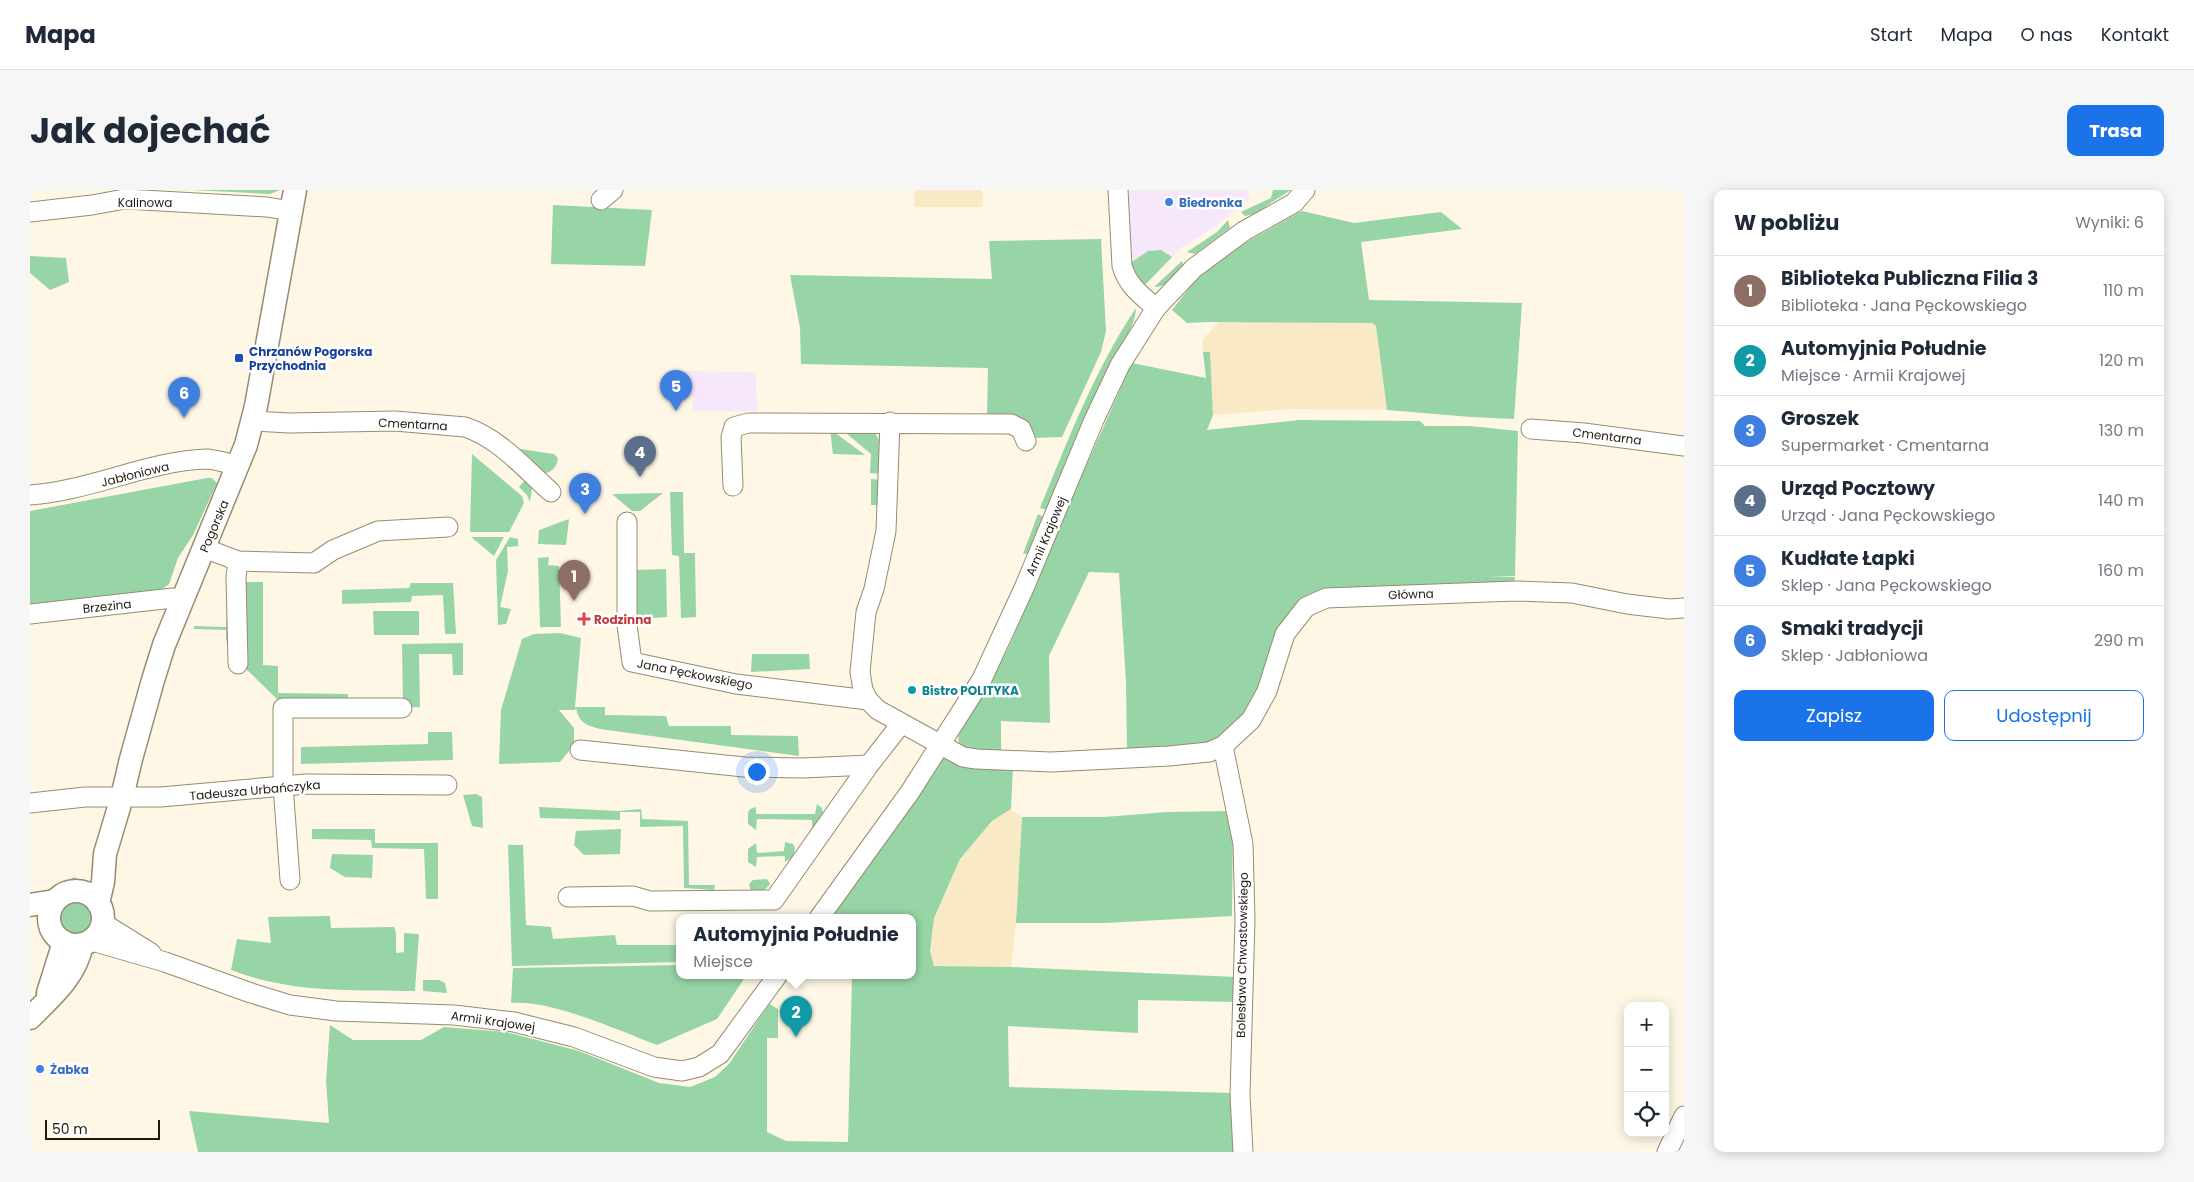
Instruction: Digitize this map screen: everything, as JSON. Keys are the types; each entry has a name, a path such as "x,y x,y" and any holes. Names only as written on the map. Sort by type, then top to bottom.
{"street":[{"path":"1118,190 1123,272 1131,287 1156,308"},
{"name":"Armii Krajowej","path":"822,914 910,792 982,679 1024,588 1094,420 1120,365 1156,308 1194,268 1244,231 1294,203 1306,190"},
{"name":"Kalinowa","path":"30,212 125,199 267,207 293,200"},
{"name":"Pogorska","path":"37,1011 105,854 164,645 239,466 253,421 293,200"},
{"name":"Cmentarna","path":"253,421 289,423 394,421 465,427 477,431 495,442 551,492"},
{"path":"890,422 886,532 874,589 866,612 860,672 863,690 868,700 878,710 964,757 976,759 1051,762 1169,756 1210,752 1223,746"},
{"path":"733,486 731,437 734,427 748,423 890,422 1012,424 1021,429 1026,442"},
{"name":"Cmentarna","path":"1531,429 1584,433 1684,446"},
{"name":"Jabłoniowa","path":"30,495 63,491 186,461 208,459 239,466"},
{"name":"Jana Pęckowskiego","path":"626,522 627,626 632,662 736,684 868,700"},
{"path":"204,548 238,561 314,563 334,550 378,531 448,527"},
{"path":"238,561 236,577 238,664"},
{"name":"Główna","path":"1223,746 1251,720 1258,708 1267,691 1285,634 1289,627 1306,607 1326,598 1525,591 1572,593 1627,604 1669,609 1684,608"},
{"name":"Brzezina","path":"30,614 172,598 183,600"},
{"path":"290,880 283,785 283,708 402,708"},
{"path":"568,897 632,896 650,901 774,900 869,765 901,724"},
{"name":"Bolesława Chwastowskiego","path":"1223,746 1243,844 1245,920 1240,1095 1243,1152"},
{"path":"580,750 744,767 803,768 869,765"},
{"name":"Tadeusza Urbańczyka","path":"30,803 85,797 160,797 283,785 447,785"},
{"path":"30,905 55,901 67,892 75,924"},
{"name":"Armii Krajowej","path":"75,924 165,962 251,994 290,1005 336,1011 454,1015 514,1022 574,1037 654,1067 682,1071 699,1066 720,1054 776,979"},
{"path":"1667,1152 1684,1116"}],"shaded area":[{"path":"915,190 982,190 983,207 914,207"},
{"path":"1126,190 1249,190 1249,198 1215,227 1182,247 1172,257 1167,253 1129,264"},
{"path":"1219,322 1372,323 1376,326 1387,410 1291,409 1213,415 1210,353 1203,352 1203,339"},
{"path":"671,372 755,372 758,411 692,411 693,397 671,391 669,382"},
{"path":"1011,809 1022,817 1016,923 1011,967 934,966 930,951 934,918 960,859 992,821"}],"green space":[{"path":"192,190 280,190 270,194"},
{"path":"1273,190 1291,190 1254,214 1245,216 1241,212 1271,198"},
{"path":"553,205 652,210 645,266 551,264"},
{"path":"1302,211 1354,223 1441,212 1462,229 1361,242 1369,300 1522,303 1514,419 1387,410 1376,326 1372,323 1187,323 1172,310 1201,273 1243,244"},
{"path":"1228,220 1230,228 1195,254 1187,252 1217,232"},
{"path":"1101,239 1106,331 1101,352 1062,437 1035,438 1019,417 987,416 988,368 801,364 800,328 790,275 992,279 989,241"},
{"path":"1161,250 1172,257 1143,287 1129,264 1148,251"},
{"path":"30,256 66,258 69,282 50,290 30,273"},
{"path":"1182,261 1184,266 1171,280 1159,287 1154,287"},
{"path":"1136,308 1132,324 1099,387 1048,510 1040,508 1095,380 1121,331"},
{"path":"1203,352 1210,352 1213,415 1207,430 1299,420 1420,421 1425,426 1470,426 1518,431 1515,576 1488,576 1515,577 1514,586 1313,598 1254,707 1215,745 1127,751 1126,682 1119,573 1089,572 1049,656 1050,723 1001,721 1001,751 963,749 959,744 958,735 992,680 1011,642 1066,511 1132,363 1206,378"},
{"path":"840,428 875,433 882,445 883,474 870,473 871,454"},
{"path":"830,429 861,452 865,455 833,454"},
{"path":"506,447 554,454 558,458 557,462 553,469 541,474"},
{"path":"472,454 522,496 524,503 509,532 470,532"},
{"path":"212,478 217,483 193,535 178,558 169,584 160,591 30,608 30,511"},
{"path":"526,479 532,489 530,502 527,495 519,487"},
{"path":"871,479 881,480 882,505 871,505"},
{"path":"670,492 683,492 684,553 695,553 696,617 681,618 679,556 672,555"},
{"path":"663,493 640,511 632,511 612,494"},
{"path":"1038,514 1049,520 1031,553 1023,554"},
{"path":"569,519 566,545 538,544 539,530"},
{"path":"471,537 504,537 494,556"},
{"path":"510,537 518,539 518,546 507,547 508,571 500,607 511,609 506,624 498,625 496,560"},
{"path":"549,557 548,565 559,566 561,627 540,627 538,558"},
{"path":"666,569 667,617 636,619 636,570"},
{"path":"242,582 263,582 263,665 278,666 278,693 348,694 348,701 279,701 241,664"},
{"path":"411,583 453,583 456,634 445,634 443,595 412,596 411,602 342,604 342,590 409,588"},
{"path":"373,611 419,611 419,635 374,635"},
{"path":"227,616 230,618 229,640 226,641 226,630 194,629 194,626 226,627"},
{"path":"560,633 581,638 575,707 605,707 605,715 666,716 669,726 731,726 731,735 798,736 799,756 600,729 584,723 579,717 576,708 575,710 559,710 574,728 574,745 560,762 499,764 501,710 522,639 534,634"},
{"path":"463,643 463,675 453,675 452,654 419,654 420,707 403,707 402,644"},
{"path":"752,654 809,654 810,669 751,672"},
{"path":"428,732 452,732 453,760 301,764 301,747 428,744"},
{"path":"944,757 1013,766 1011,809 992,821 960,859 934,918 930,951 934,966 1011,967 1237,977 1237,1002 1138,1000 1138,1033 1008,1026 1009,1087 1234,1093 1237,1152 198,1152 189,1111 329,1123 326,1081 330,1025 353,1040 421,1040 444,1027 506,1032 579,1051 659,1083 690,1087 715,1077 729,1064 769,1004 778,1009 778,1038 767,1038 767,1132 786,1141 848,1142 852,979 916,979 916,914 832,914"},
{"path":"476,794 482,797 483,828 472,826 463,795"},
{"path":"817,804 822,808 823,813 812,828 812,820 757,819 756,830 748,824 748,813 750,809 756,807 756,814 815,814"},
{"path":"539,807 619,811 641,809 642,819 688,821 689,885 715,885 714,890 684,888 683,826 640,827 640,812 620,812 620,820 540,818"},
{"path":"1233,811 1232,916 1106,923 1016,923 1022,817 1104,817 1168,812"},
{"path":"312,829 375,829 375,843 438,843 438,899 426,899 424,849 372,848 371,840 312,839"},
{"path":"621,829 620,854 584,855 574,845 576,831"},
{"path":"785,842 793,844 795,848 793,857 785,862 785,856 757,857 756,867 748,862 748,849 756,843 757,853 784,851"},
{"path":"508,845 523,845 526,925 551,927 553,939 615,935 617,945 676,945 676,962 512,966"},
{"path":"332,854 373,855 372,878 345,877 330,868"},
{"path":"74,877 79,880 76,885 37,900 37,892 52,889"},
{"path":"767,879 770,884 763,892 751,892 749,884 753,880"},
{"path":"76,903 83,904 88,908 92,913 92,927 88,932 83,936 76,937 69,936 64,932 60,927 59,920 60,913 64,908 69,904"},
{"path":"330,916 331,928 394,927 396,933 396,953 404,952 404,933 419,934 415,991 322,989 276,983 231,970 237,939 271,943 268,917"},
{"path":"676,965 676,979 744,979 717,1019 657,1045 565,1011 527,1003 511,1003 513,968"},
{"path":"423,980 439,980 445,983 447,993 423,991"}],"place":[{"name":"Biedronka","path":"1169,202"},
{"name":"Chrzanów Pogorska Przychodnia","path":"239,358"},
{"name":"Kudłate Łapki","path":"676,411"},
{"name":"Smaki tradycji","path":"184,418"},
{"name":"Urząd Pocztowy","path":"640,477"},
{"name":"Groszek","path":"585,514"},
{"name":"Biblioteka Publiczna Filia 3","path":"574,601"},
{"name":"Rodzinna","path":"584,619"},
{"name":"Bistro POLITYKA","path":"912,690"},
{"name":"Automyjnia Południe","path":"796,1037"},
{"name":"Żabka","path":"40,1069"}]}
